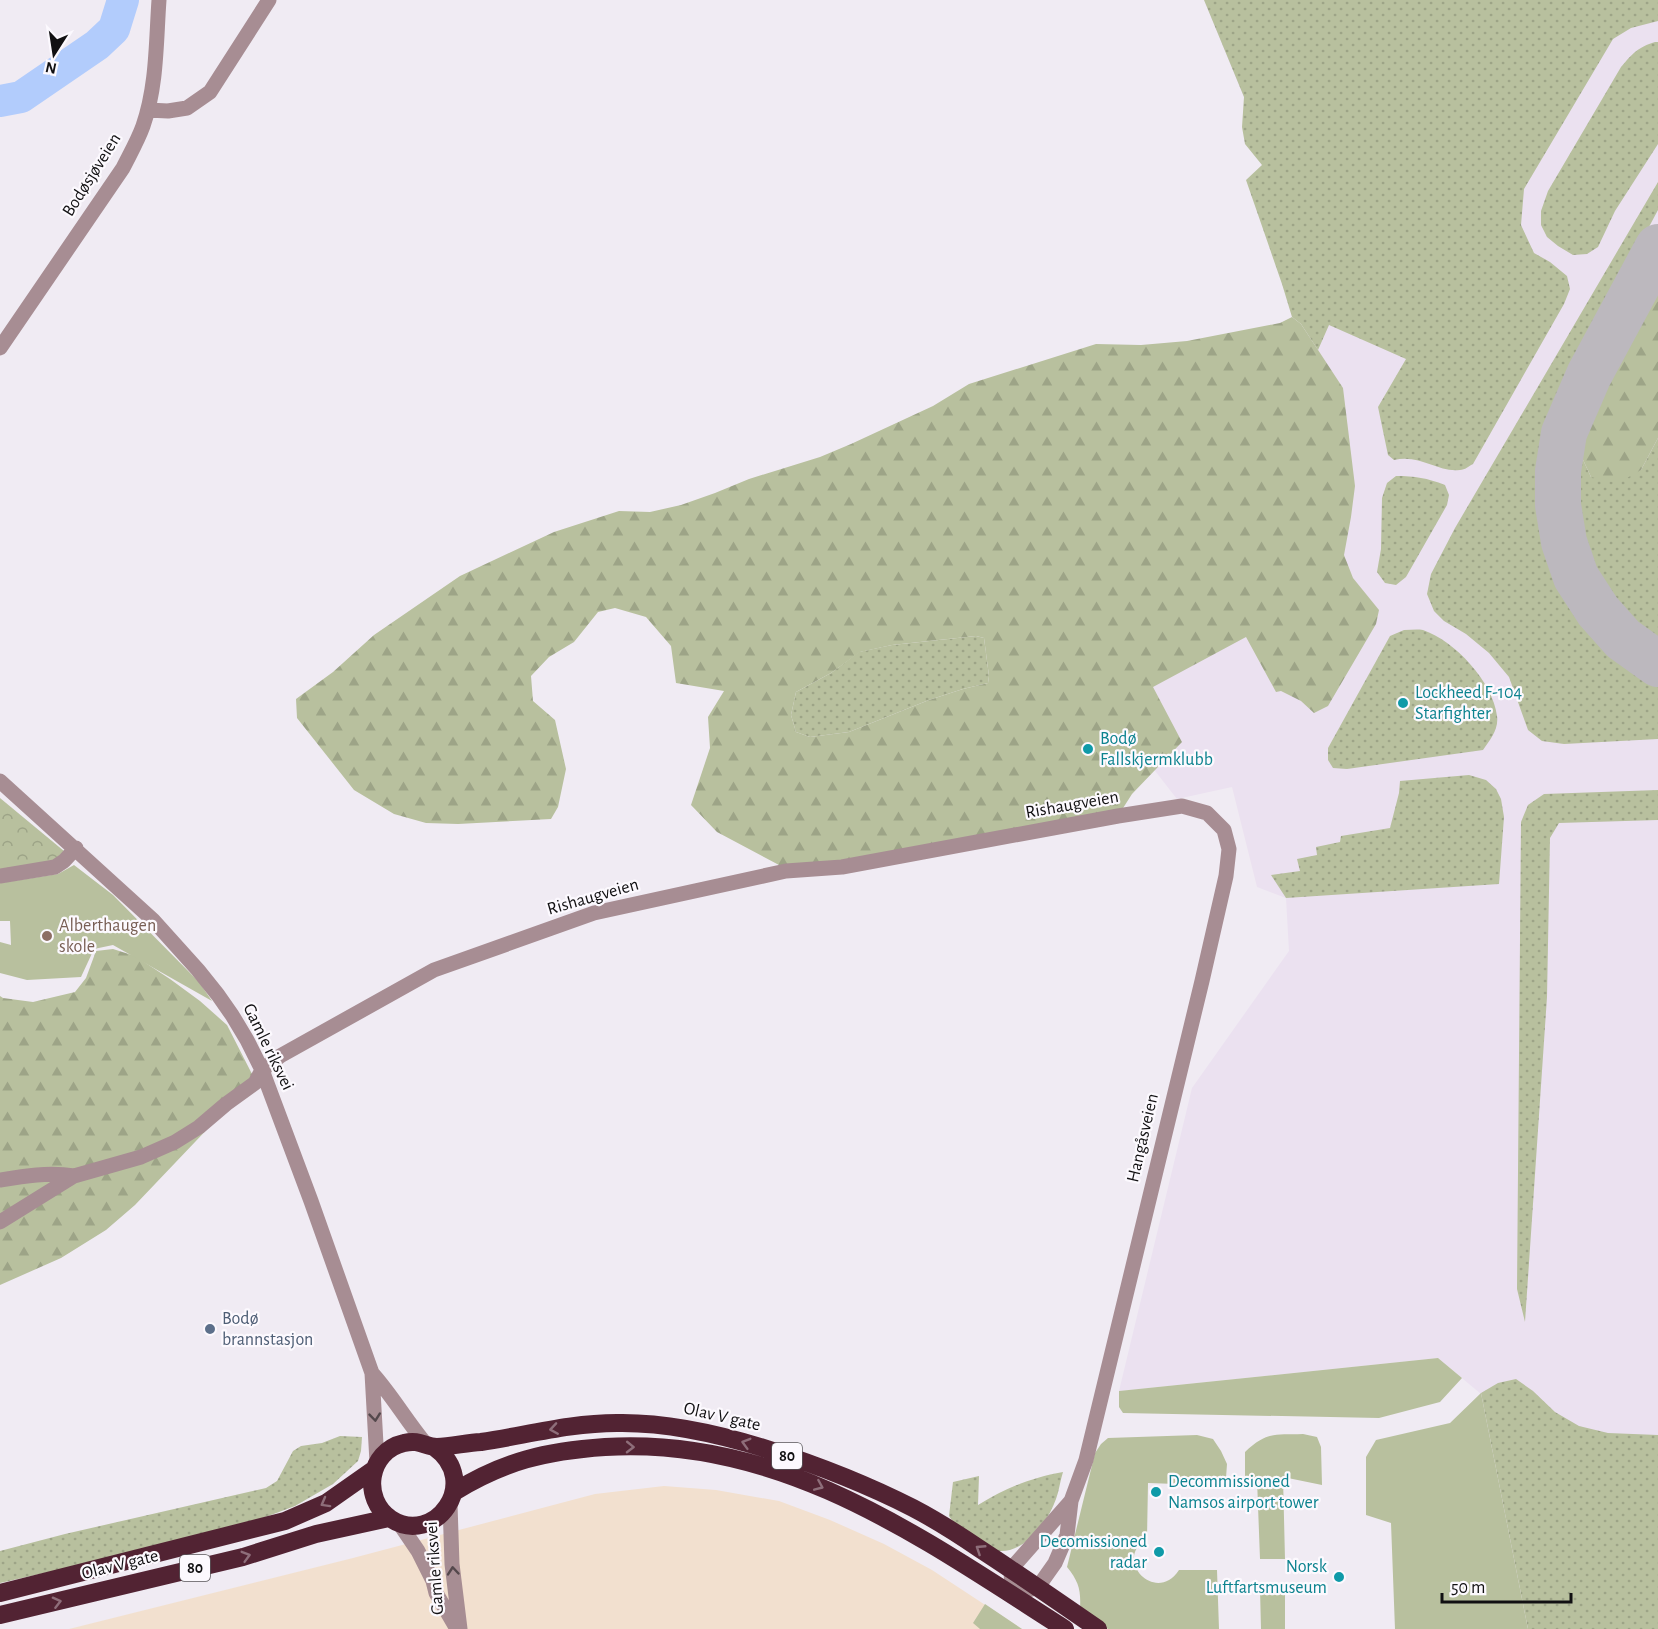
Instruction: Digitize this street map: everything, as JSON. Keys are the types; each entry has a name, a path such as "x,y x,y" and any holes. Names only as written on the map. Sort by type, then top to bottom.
{"highway":[{"name":"Olav V gate","path":"0,1593 285,1521 326,1503 375,1466 385,1452 400,1443 412,1442 429,1445 488,1441 552,1429 620,1423 660,1426 743,1442 797,1459 874,1490 948,1528 1098,1629"},
{"path":"429,1445 444,1455 451,1466 455,1479 452,1498"},
{"name":"Olav V gate","path":"0,1615 243,1557 316,1534 394,1520 418,1525 444,1512 452,1498 478,1477 505,1466 579,1449 621,1446 668,1447 702,1451 771,1468 800,1478 840,1495 903,1529 1065,1629"},
{"path":"375,1466 372,1493 379,1507 394,1520"}],"street":[{"name":"Bodøsjøveien","path":"0,348 123,168 143,127 155,70 159,0"},
{"path":"148,110 168,111 187,108 210,92 269,0"},
{"name":"Gamle riksvei","path":"0,781 153,920 198,970 232,1015 247,1040 262,1070 372,1373 375,1466"},
{"name":"Rishaugveien","path":"0,1222 74,1176 141,1157 175,1142 199,1127 255,1083 262,1070 291,1049 434,970 594,913 786,872 842,867 1182,806"},
{"name":"Hangåsveien","path":"1071,1501 1086,1460 1226,876 1229,849 1224,830 1207,813 1182,806"},
{"path":"0,876 55,867 76,848"},
{"name":"Rishaugveien","path":"0,1180 39,1175 74,1176"},
{"name":"Gamle riksvei","path":"372,1373 407,1422 429,1445"},
{"name":"Gamle riksvei","path":"452,1498 452,1564 458,1629"},
{"path":"1071,1501 1067,1535 1055,1563 1038,1587 1012,1595 1011,1569 1071,1501"},
{"name":"Gamle riksvei","path":"394,1520 418,1551 433,1581 436,1593 458,1629"}],"shaded area":[{"path":"1204,0 1658,0 1658,1629 1528,1629 1481,1394 1438,1358 1119,1391 1192,1088 1289,951 1286,898 1257,887 1232,787 1177,799 1095,694 1328,302"},
{"path":"664,1486 716,1490 779,1501 830,1520 884,1544 932,1570 1022,1629 69,1629 353,1558 595,1494"}],"green space":[{"path":"1204,0 1658,0 1658,21 1631,28 1613,39 1524,189 1521,225 1534,253 1567,276 1570,289 1564,304 1473,464 1467,468 1444,469 1413,459 1394,460 1388,455 1378,407 1406,359 1329,325 1318,350 1301,324 1292,317 1246,180 1262,165 1245,144 1242,127 1244,97"},
{"path":"1658,42 1658,144 1615,211 1598,247 1587,254 1573,255 1547,237 1541,225 1541,211 1548,191 1621,67 1636,51"},
{"path":"1658,182 1658,210 1595,328 1550,421 1536,476 1538,522 1551,569 1568,603 1595,638 1622,664 1658,686 1658,739 1564,744 1542,741 1528,730 1509,677 1489,653 1466,634 1444,621 1434,611 1427,594 1431,574 1455,528"},
{"path":"1658,282 1658,438 1641,470 1618,483 1591,477 1579,451 1593,410"},
{"path":"1292,317 1301,324 1343,388 1355,486 1344,555 1353,578 1379,610 1376,624 1328,706 1314,713 1301,701 1281,691 1276,692 1246,637 1153,687 1182,742 1132,794 1118,816 842,867 779,865 717,832 691,805 710,748 708,717 724,691 676,683 671,646 646,617 615,608 598,612 574,642 549,657 531,676 533,701 555,720 566,769 558,807 551,819 458,824 426,823 394,814 354,790 297,718 296,699 333,672 374,635 460,576 554,532 619,511 650,512 681,505 749,479 820,457 933,406 969,384 1096,344 1141,345 1187,341 1280,323","holes":["976,636 984,638 988,683 929,700 849,732 810,737 796,732 791,715 796,692 831,673 860,652 892,645"]},
{"path":"1658,438 1658,644 1623,615 1597,579 1582,538 1577,493 1579,451 1591,477 1641,470"},
{"path":"1396,476 1421,478 1445,485 1449,495 1447,505 1406,577 1396,585 1385,583 1377,572 1381,549 1382,498 1387,483"},
{"path":"1404,630 1423,630 1435,635 1448,643 1470,664 1494,703 1497,725 1493,734 1483,750 1347,769 1333,768 1328,760 1328,748 1390,636"},
{"path":"976,636 984,638 988,683 929,700 849,732 810,737 796,732 791,715 796,692 831,673 859,652 892,645"},
{"path":"1469,775 1486,780 1496,789 1501,799 1504,817 1499,884 1286,898 1271,875 1300,871 1297,859 1317,855 1316,847 1340,842 1341,836 1390,828 1400,781"},
{"path":"1658,790 1658,820 1559,823 1550,838 1547,997 1525,1322 1517,1289 1521,822 1528,805 1544,794"},
{"path":"0,798 64,851 54,863 0,873"},
{"path":"74,865 113,895 199,982 212,1001 113,945 94,949 81,977 27,980 0,973 0,942 11,945 10,921 0,921 0,883 58,874"},
{"path":"113,949 135,956 170,979 227,1025 253,1076 215,1121 135,1205 106,1230 61,1258 0,1285 0,996 33,1002 75,992 86,978 96,951"},
{"path":"1438,1358 1462,1378 1440,1402 1379,1418 1123,1413 1119,1407 1119,1391"},
{"path":"1516,1379 1533,1391 1555,1412 1579,1426 1608,1433 1658,1435 1658,1629 1528,1629 1481,1393 1498,1383"},
{"path":"1481,1393 1528,1629 1395,1629 1391,1523 1366,1515 1366,1457 1376,1440 1450,1423"},
{"path":"1303,1434 1317,1437 1321,1447 1322,1485 1283,1477 1285,1559 1260,1559 1257,1479 1245,1477 1245,1452 1266,1437"},
{"path":"1197,1435 1213,1439 1227,1464 1226,1478 1191,1476 1176,1484 1148,1483 1147,1538 1137,1547 1134,1557 1141,1575 1150,1581 1159,1583 1170,1580 1179,1570 1217,1570 1219,1629 1108,1629 1080,1609 1078,1586 1067,1567 1095,1453 1108,1438"},
{"path":"340,1436 362,1437 358,1461 333,1484 295,1506 263,1518 0,1583 0,1551 266,1488 277,1481 293,1451 301,1446 322,1443"},
{"path":"1063,1472 1056,1499 1046,1520 1030,1538 1010,1550 999,1551 987,1547 962,1530 949,1516 953,1482 979,1476 978,1505 1019,1484"},
{"path":"1260,1589 1285,1589 1285,1629 1261,1629"},
{"path":"985,1604 1022,1629 980,1629 973,1623"}],"waterway":[{"path":"0,101 21,97 97,45 114,29 123,0"}],"taxiway":[{"path":"1658,247 1589,375 1564,433 1558,471 1558,505 1564,542 1576,577 1598,611 1623,639 1658,664"}],"place":[{"name":"Lockheed F-104 Starfighter","path":"1403,703"},
{"name":"Bodø Fallskjermklubb","path":"1088,749"},
{"name":"Alberthaugen skole","path":"47,936"},
{"name":"Bodø brannstasjon","path":"210,1329"},
{"name":"Decommissioned Namsos airport tower","path":"1156,1492"},
{"name":"Decomissioned radar","path":"1159,1552"},
{"name":"Norsk Luftfartsmuseum","path":"1339,1577"}]}
